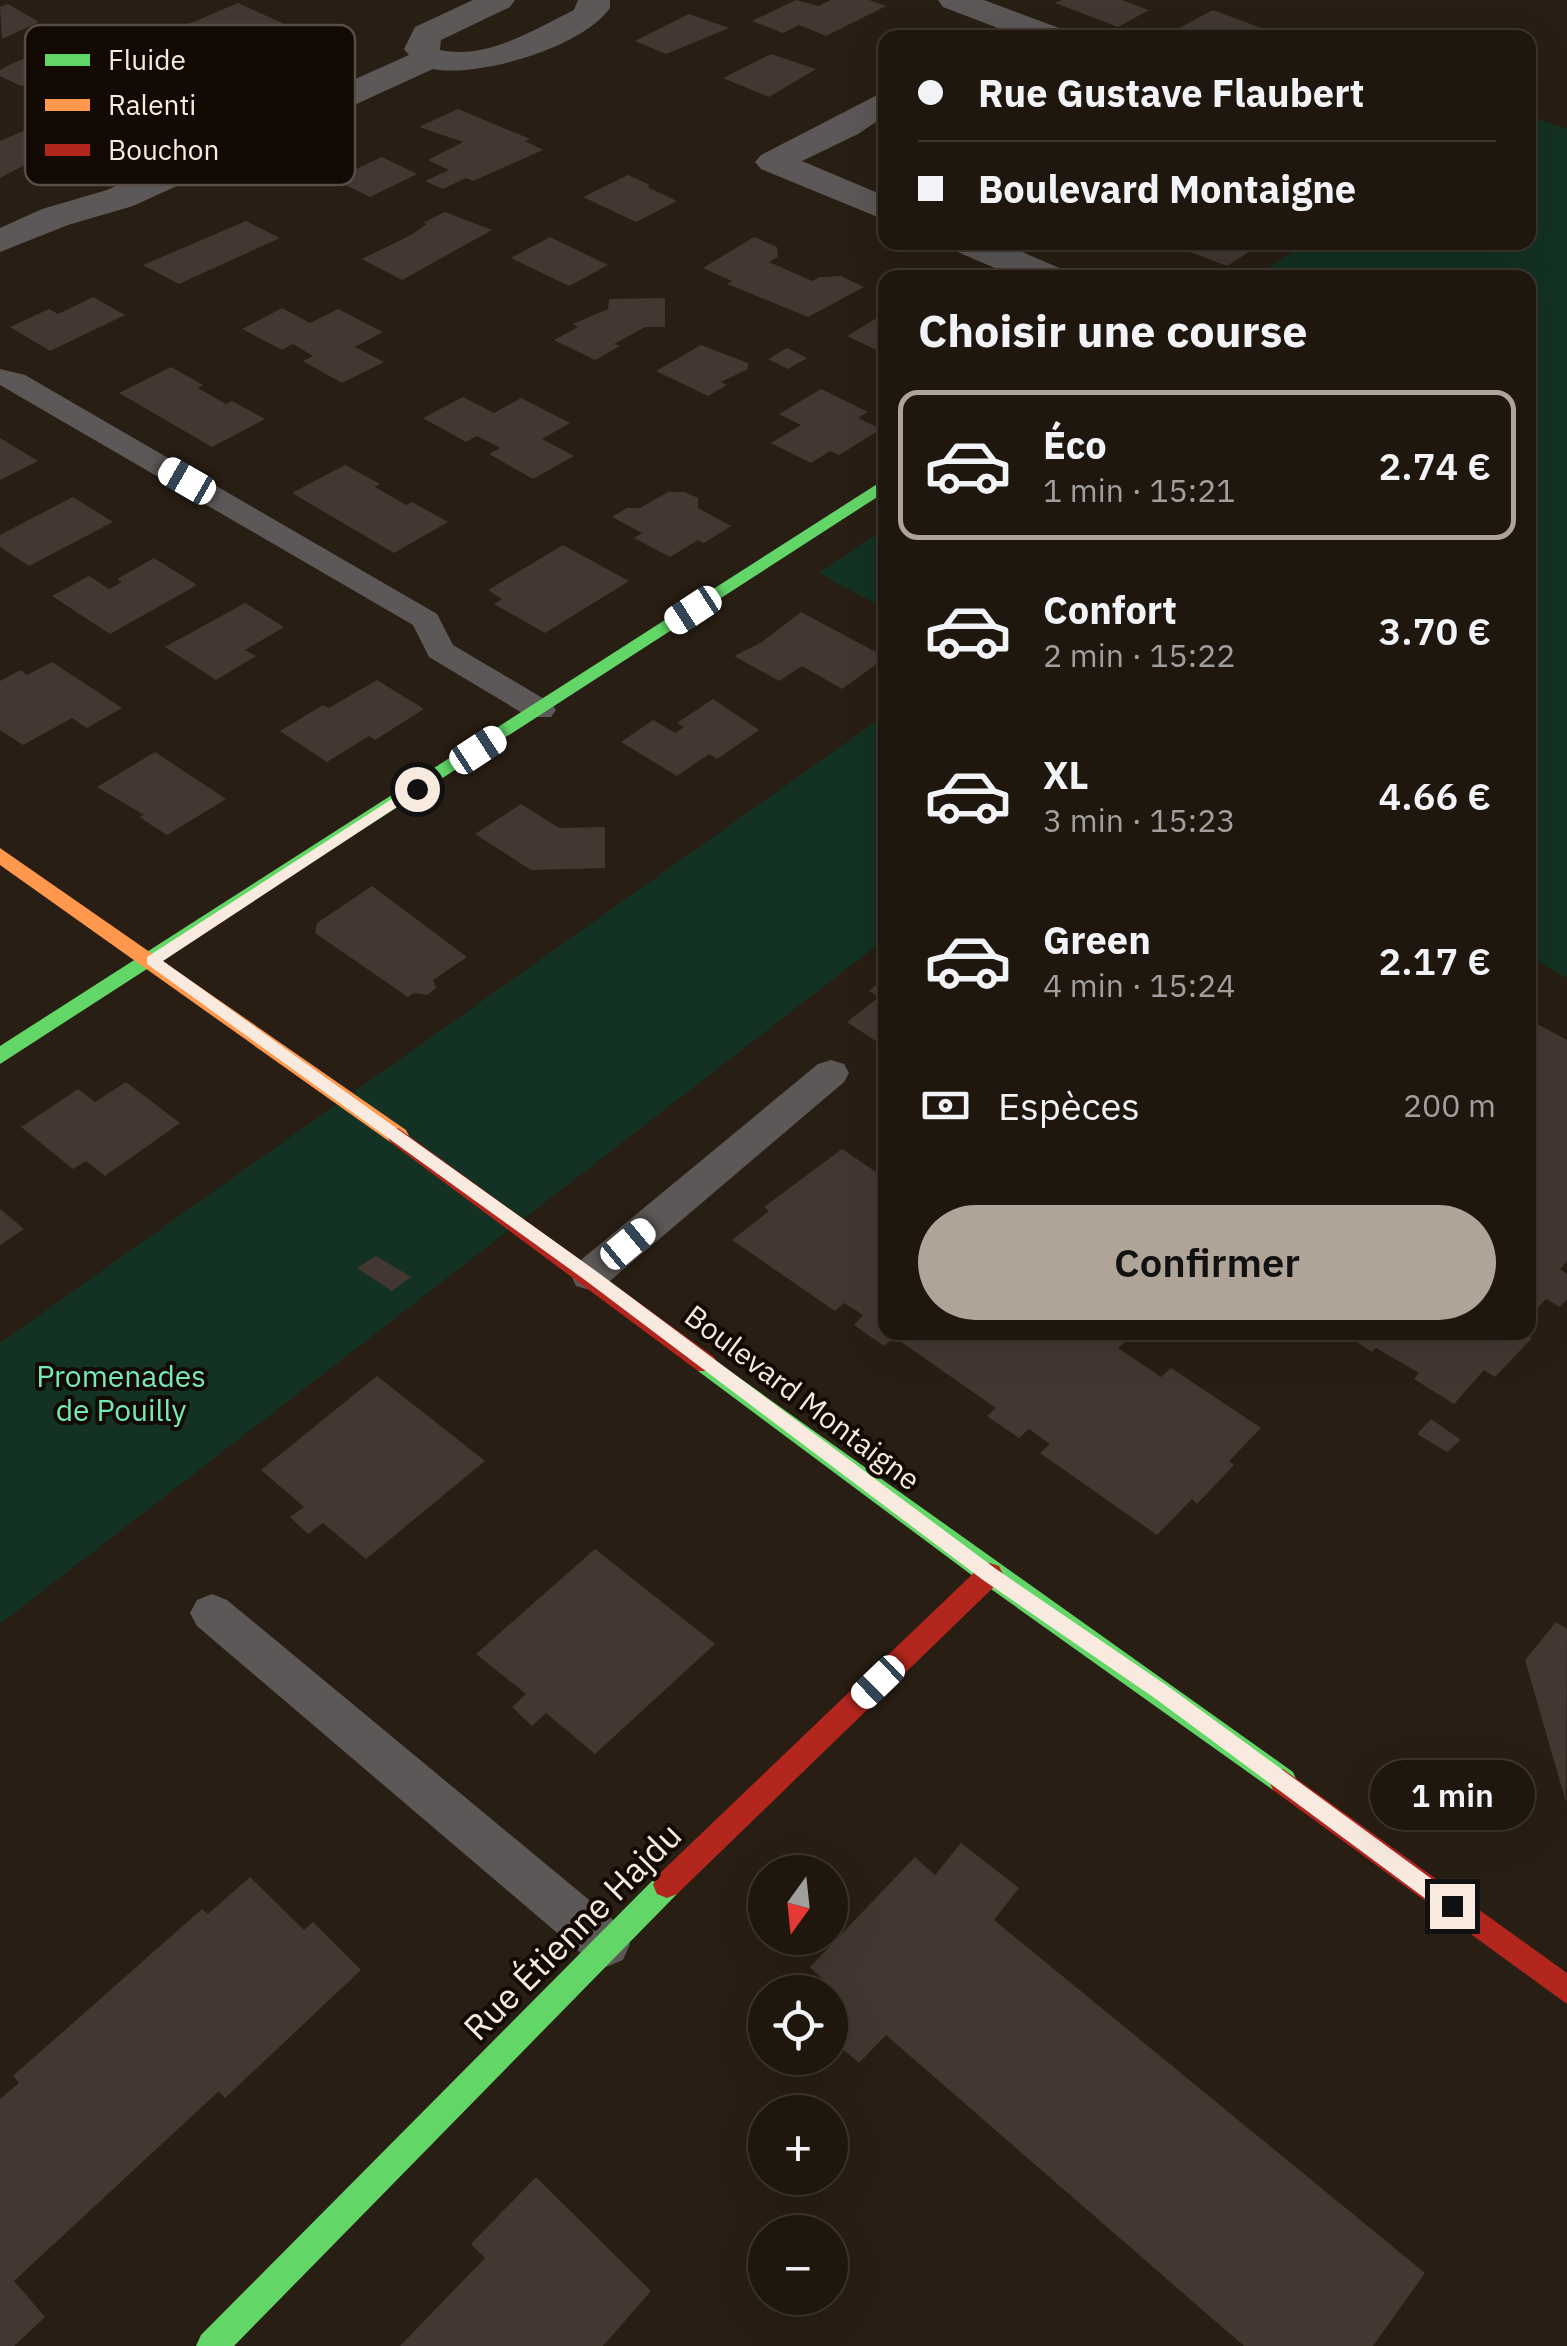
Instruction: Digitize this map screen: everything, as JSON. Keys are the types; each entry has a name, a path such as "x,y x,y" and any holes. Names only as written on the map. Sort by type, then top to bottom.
{"street":[{"path":"429,58 421,49 427,34 499,0"},
{"path":"355,92 429,58 469,62 497,56 585,17 594,8 594,0"},
{"path":"942,8 1025,30"},
{"path":"878,105 846,127 773,162 878,206"},
{"path":"0,242 55,217 120,198 149,185"},
{"path":"985,250 1032,270"},
{"path":"0,1056 878,489"},
{"name":"Boulevard Montaigne","path":"0,855 590,1276 990,1574 1162,1693 1567,1990"},
{"name":"Rue Étienne Hajdu","path":"212,2346 606,1944 990,1574"}],"lane":[{"path":"0,377 16,381 426,620 440,650 540,710"},
{"path":"590,1276 831,1073"},
{"path":"212,1613 606,1944"}],"green space":[{"path":"1536,119 1567,129 1567,978 1536,961 1536,270 1266,270 1296,250 1536,250"},
{"path":"878,534 878,605 819,573"},
{"name":"Promenades de Pouilly","path":"878,720 878,944 0,1624 0,1343"}],"building":[{"path":"796,0 818,6 831,0 869,0 886,6 826,36 799,25 783,33 752,21"},
{"path":"1122,0 1149,10 1118,27 1055,3"},
{"path":"238,3 284,24 282,25 186,25"},
{"path":"8,4 39,22 25,25 2,39 0,7"},
{"path":"1213,10 1264,29 1262,30 1176,30"},
{"path":"689,14 729,28 666,54 635,41"},
{"path":"771,54 816,69 769,97 723,78"},
{"path":"25,58 25,84 0,76 0,70"},
{"path":"458,109 530,139 525,141 543,150 473,181 466,178 443,189 425,181 449,170 428,160 463,142 419,127"},
{"path":"25,130 25,165 0,178 0,141"},
{"path":"382,157 417,174 370,197 346,185 355,185 355,169"},
{"path":"628,175 677,201 636,222 583,197"},
{"path":"445,212 492,230 402,280 362,259 411,235 427,224 423,223"},
{"path":"246,221 280,238 179,284 143,265"},
{"path":"550,237 608,265 569,286 511,258"},
{"path":"754,237 777,247 778,257 769,262 812,281 841,276 864,287 808,317 727,284 732,281 703,268"},
{"path":"1184,250 1252,250 1227,266"},
{"path":"93,297 125,315 50,351 10,327 49,309 58,314"},
{"path":"665,298 665,327 645,327 595,360 554,340 578,327 573,324 608,309 609,299"},
{"path":"282,308 310,323 338,309 383,332 355,347 384,362 342,383 303,361 313,356 293,344 282,350 242,329"},
{"path":"878,317 878,351 847,336"},
{"path":"701,345 748,363 748,369 721,382 727,385 708,396 656,371"},
{"path":"787,348 807,358 788,369 768,359"},
{"path":"171,367 226,404 232,401 265,419 212,447 119,393"},
{"path":"821,389 868,412 858,418 878,431 839,455 830,451 811,463 771,443 801,425 779,414"},
{"path":"463,397 494,413 521,398 570,423 542,439 574,456 533,479 489,454 500,448 477,436 466,442 423,418"},
{"path":"0,438 38,461 0,480"},
{"path":"345,465 380,484 375,487 406,505 412,502 448,522 394,553 292,493"},
{"path":"668,492 684,492 698,498 698,508 731,526 670,557 634,538 642,533 612,517 627,508 640,508"},
{"path":"73,497 113,522 29,566 0,547 0,535"},
{"path":"563,545 629,581 545,633 494,604 502,599 488,590"},
{"path":"154,558 197,585 110,634 52,596 89,576 109,589 122,582 117,579"},
{"path":"245,603 284,627 245,650 256,656 216,680 165,647"},
{"path":"801,612 878,653 878,663 842,689 802,666 779,681 734,656 762,642"},
{"path":"52,662 122,708 87,728 72,718 23,745 0,730 0,681 21,670 27,675"},
{"path":"377,680 424,709 375,740 369,736 327,762 280,731 323,705 329,708"},
{"path":"713,699 759,730 717,759 709,754 677,776 621,742 653,720 675,733 684,727 677,723"},
{"path":"155,752 226,799 167,835 139,817 144,815 97,787"},
{"path":"521,804 559,828 605,827 605,868 531,870 475,834"},
{"path":"372,886 467,957 433,980 436,988 427,995 414,993 408,997 315,933 317,923"},
{"path":"878,998 878,1042 847,1022"},
{"path":"1536,1023 1567,1040 1567,1261 1560,1269 1567,1274 1567,1299 1560,1307 1546,1299 1536,1310"},
{"path":"126,1082 180,1123 105,1176 86,1161 73,1169 21,1127 78,1089 95,1102"},
{"path":"842,1149 878,1173 878,1340 891,1340 884,1346 854,1325 863,1315 844,1303 835,1311 732,1240 769,1211 764,1207"},
{"path":"0,1209 24,1229 0,1245"},
{"path":"376,1256 411,1277 392,1291 357,1268"},
{"path":"898,1340 1127,1340 1118,1348 1161,1377 1171,1368 1261,1428 1229,1461 1234,1465 1197,1504 1192,1499 1157,1535 1040,1453 1050,1444 1029,1429 1019,1438 987,1416 996,1408"},
{"path":"1353,1340 1530,1340 1495,1377 1484,1370 1454,1404 1414,1379 1419,1373 1376,1348 1372,1352"},
{"path":"377,1376 485,1461 366,1559 323,1523 308,1534 290,1517 304,1507 261,1470"},
{"path":"1431,1419 1461,1440 1447,1452 1417,1434"},
{"path":"595,1549 715,1644 595,1754 546,1713 532,1726 512,1707 526,1694 476,1654"},
{"path":"1556,1622 1567,1629 1566,1802 1525,1660"},
{"path":"961,1843 1019,1888 994,1920 1425,2273 1373,2346 1244,2346 886,2035 859,2063 848,2054 848,1975 818,1975 810,1967 821,1955 848,1955 848,1927 915,1857 935,1875"},
{"path":"250,1877 304,1930 313,1922 361,1970 225,2098 219,2091 14,2281 45,2317 14,2346 0,2346 0,2099 19,2083 13,2076 202,1909 208,1914"},
{"path":"536,2177 651,2291 603,2346 400,2346 485,2258 471,2244"}],"traffic: fast":[{"path":"0,1056 878,489"},
{"path":"706,1364 990,1574 1283,1781"},
{"path":"212,2346 667,1885"}],"traffic: slow":[{"path":"0,855 398,1136"}],"traffic: jam":[{"path":"398,1136 706,1364"},
{"path":"667,1885 990,1574"},
{"path":"1283,1781 1567,1990"}],"route":[{"path":"417,789 152,960 398,1135 990,1574 1162,1693 1452,1906"}]}
